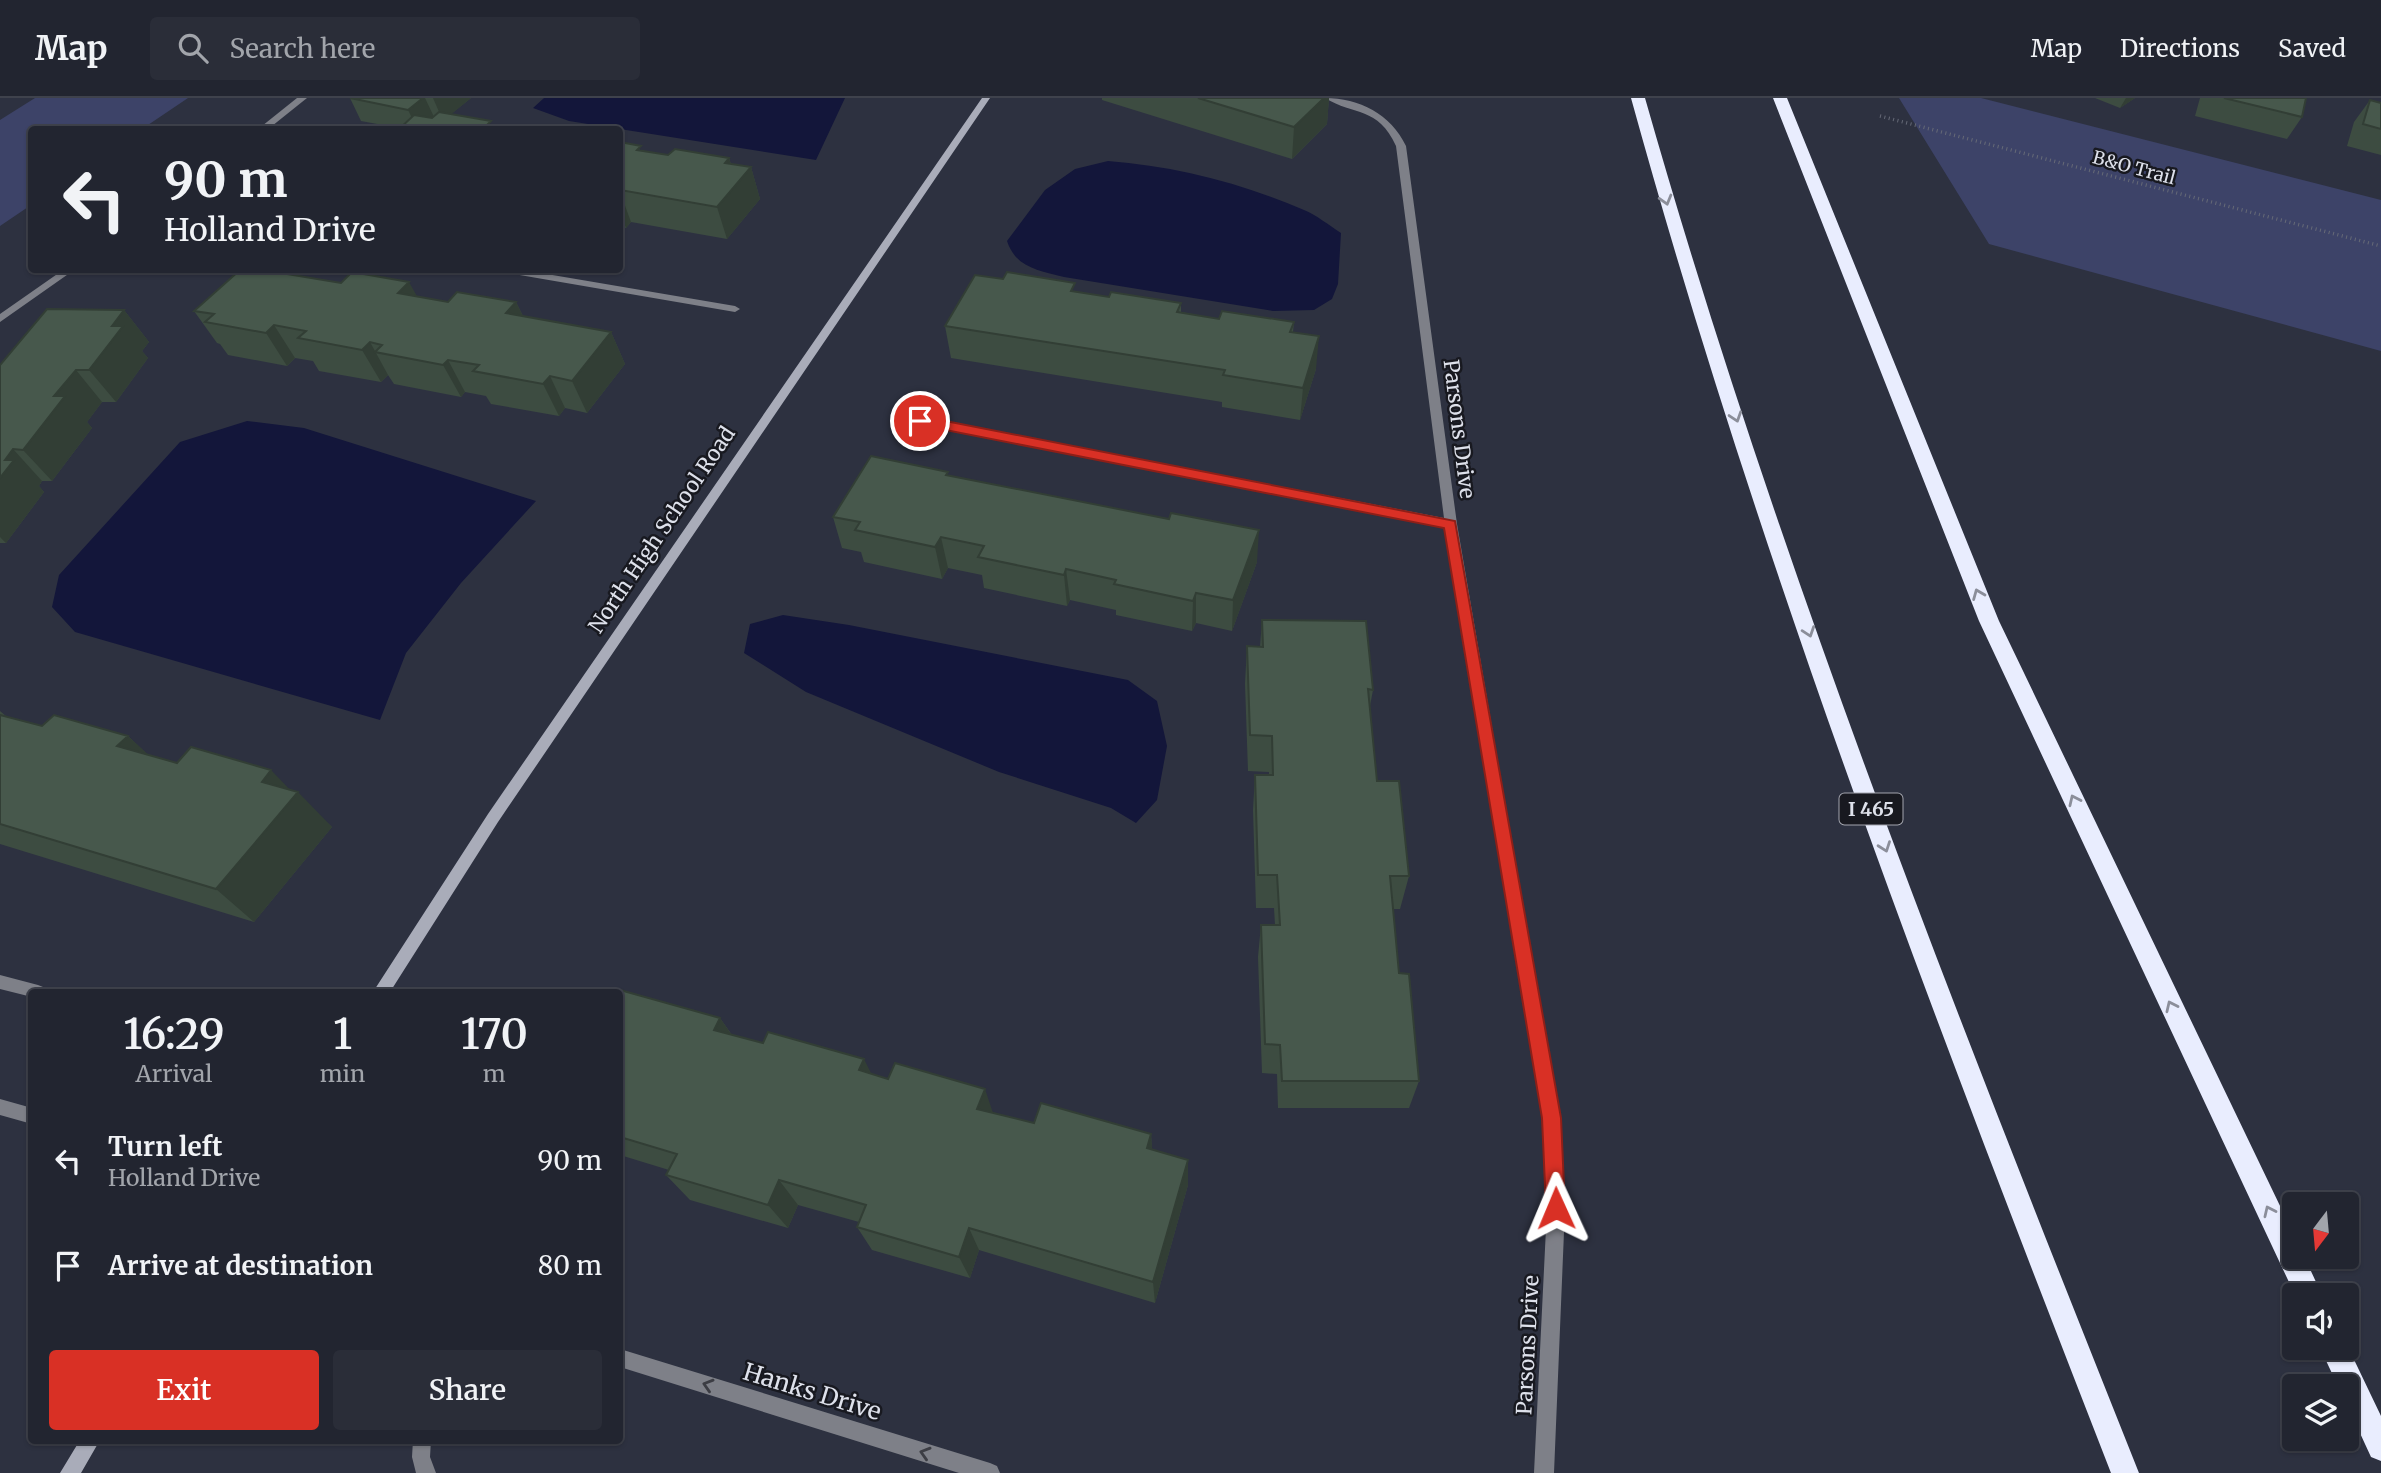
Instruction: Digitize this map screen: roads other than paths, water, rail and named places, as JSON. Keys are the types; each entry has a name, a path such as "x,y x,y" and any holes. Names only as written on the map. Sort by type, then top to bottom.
{"highway":[{"name":"I 465","path":"1638,98 1678,242 1772,528 1868,801 2009,1179 2125,1473"},
{"path":"1780,98 1989,621 2303,1283"},
{"path":"2340,1360 2381,1447"}],"street":[{"path":"266,126 303,98"},
{"name":"North High School Road","path":"383,989 493,818 986,98"},
{"name":"Parsons Drive","path":"1329,98 1372,111 1393,130 1401,146 1451,524 1551,1118 1556,1208 1544,1473"},
{"path":"0,319 65,273"},
{"path":"525,273 734,309"},
{"path":"920,421 1451,524"},
{"path":"0,982 28,989"},
{"path":"0,1107 28,1115"},
{"name":"Hanks Drive","path":"623,1358 990,1473"},
{"path":"70,1473 88,1444"},
{"path":"422,1444 421,1457 426,1473"}]}
